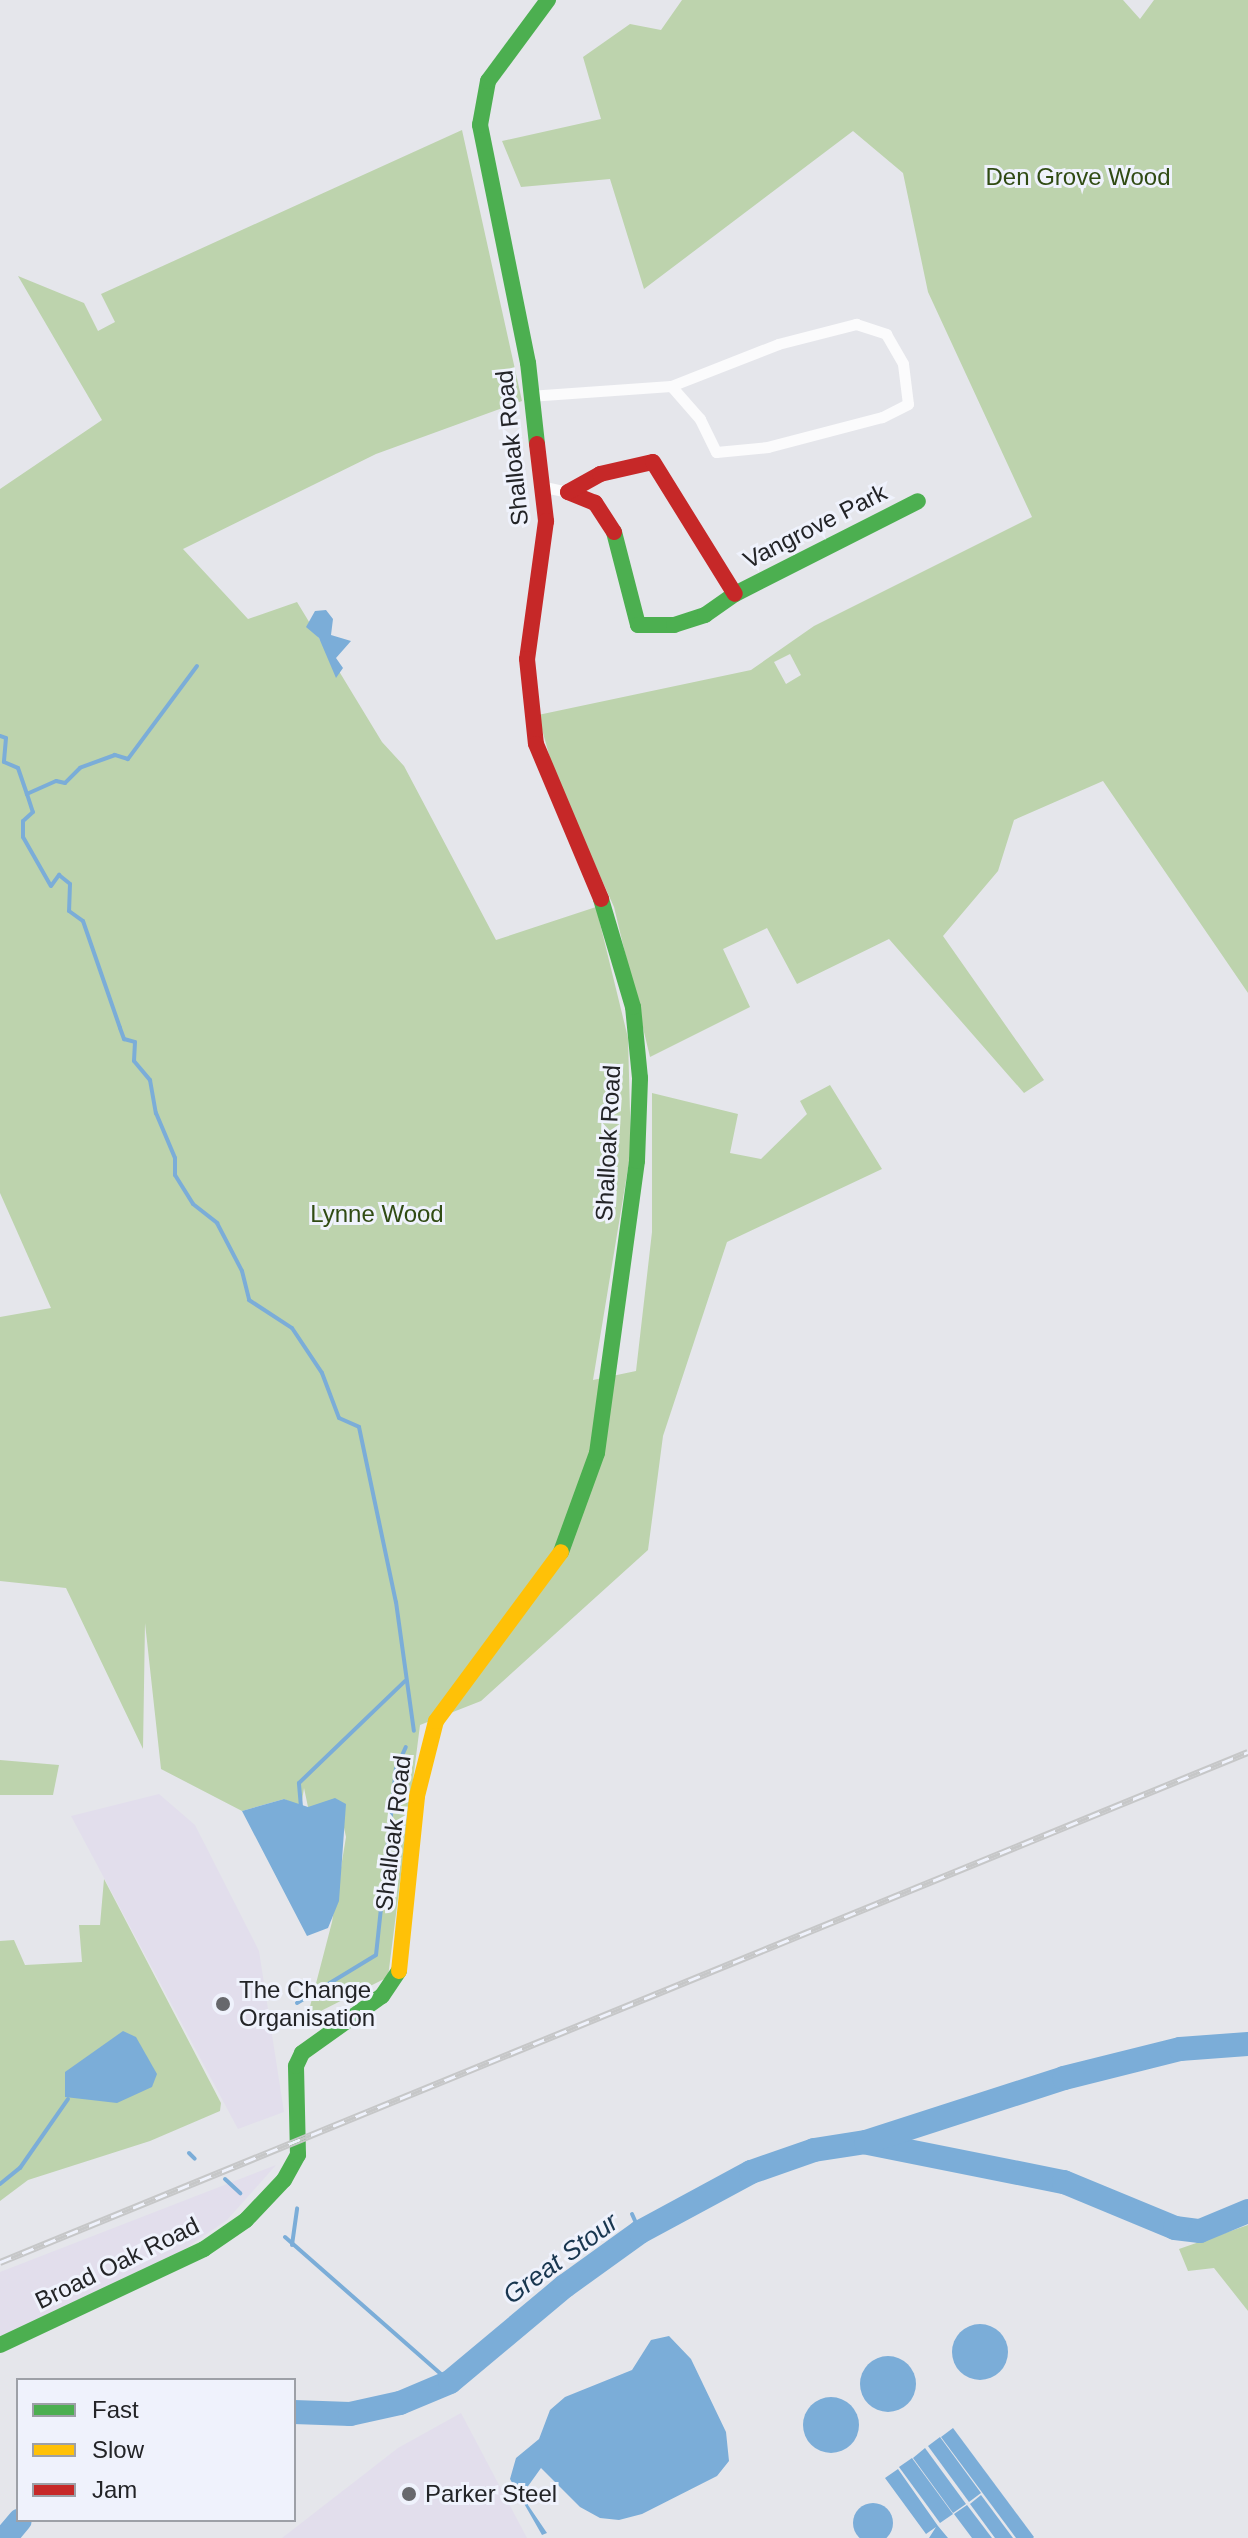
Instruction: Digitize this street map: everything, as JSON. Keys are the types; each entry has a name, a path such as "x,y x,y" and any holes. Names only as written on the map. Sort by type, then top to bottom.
{"street":[{"name":"Shalloak Road","path":"300,2137 296,2066 302,2053 382,1996 399,1973 425,1753 458,1686 564,1547 597,1453 637,1161 640,1078 633,1007 609,917 562,814 536,744 527,659 546,521 523,335 480,125 488,81 548,0"},
{"path":"529,396 671,386 778,344 856,324 886,334 903,364 908,404 882,417 799,440 716,452 700,419 671,386"},
{"name":"Vangrove Park","path":"568,492 600,474 653,462 735,594"},
{"name":"Vangrove Park","path":"540,486 568,492 595,503 614,530 638,625 674,625 705,615 735,594 918,501"},
{"name":"Broad Oak Road","path":"0,2345 164,2271 246,2220 284,2180 298,2155 300,2137"}],"shaded area":[{"path":"159,1794 195,1825 259,1951 284,2112 238,2129 71,1816"},
{"path":"276,2165 227,2220 167,2261 0,2339 0,2272"},
{"name":"Parker Steel","path":"461,2413 527,2538 282,2538 398,2448"}],"green space":[{"name":"Den Grove Wood","path":"682,0 1123,0 1140,19 1154,0 1248,0 1248,993 1103,781 1014,820 998,871 943,936 1044,1080 1024,1093 889,939 797,984 767,928 723,949 750,1007 650,1057 614,907 555,776 538,715 751,670 814,626 1032,517 928,292 903,173 853,131 644,289 610,179 521,187 502,141 601,119 583,57 630,24 661,30","holes":["790,654 801,675 786,684 774,662"]},
{"name":"Lynne Wood","path":"462,130 522,401 376,454 183,549 248,619 297,602 382,742 404,766 496,940 596,907 628,1038 631,1150 593,1380 636,1371 652,1232 652,1093 738,1114 730,1153 761,1159 807,1114 800,1101 830,1085 882,1169 727,1242 663,1436 648,1550 481,1701 420,1725 388,1977 307,2018 332,1922 346,1837 342,1818 308,1807 304,1788 301,1807 284,1799 242,1811 161,1769 145,1623 143,1749 66,1588 0,1581 0,1317 51,1308 0,1193 0,489 102,420 18,276 84,303 98,331 115,322 101,294"},
{"path":"0,1760 59,1765 53,1795 0,1795"},
{"path":"104,1879 221,2103 220,2111 150,2141 28,2180 0,2201 0,1941 14,1940 25,1965 82,1962 79,1925 100,1925"},
{"path":"1248,2225 1248,2311 1214,2268 1188,2271 1179,2249"}],"water":[{"path":"326,610 333,619 331,635 351,641 336,658 343,668 336,678 319,638 306,627 315,611"},
{"path":"335,1798 346,1804 339,1901 328,1928 307,1936 242,1811 284,1799 308,1807"},
{"path":"123,2031 136,2037 157,2074 152,2087 117,2103 65,2097 65,2072"},
{"path":"980,2324 1000,2332 1008,2352 1000,2372 980,2380 960,2372 952,2352 960,2332"},
{"path":"669,2336 691,2359 726,2432 729,2461 717,2476 642,2514 619,2520 600,2518 580,2507 541,2468 526,2489 528,2505 547,2533 542,2535 510,2479 516,2458 539,2439 550,2410 565,2397 632,2370 651,2340"},
{"path":"888,2356 908,2364 916,2384 908,2404 888,2412 868,2404 860,2384 868,2364"},
{"path":"831,2397 851,2405 859,2425 851,2445 831,2453 811,2445 803,2425 811,2405"},
{"path":"953,2428 1033,2538 1016,2538 941,2437"},
{"path":"940,2437 981,2493 969,2502 928,2446"},
{"path":"925,2448 966,2504 953,2513 913,2458"},
{"path":"912,2458 953,2514 940,2523 899,2467"},
{"path":"898,2469 948,2538 929,2538 936,2527 926,2534 885,2478"},
{"path":"981,2495 1013,2538 995,2538 970,2504"},
{"path":"873,2503 887,2509 891,2516 891,2530 884,2539 862,2539 853,2523 859,2509"},
{"path":"967,2505 992,2538 972,2538 954,2514"}],"waterway":[{"path":"197,666 128,759 115,755 80,768 65,783 56,781 27,794 33,812 23,821 23,837 51,886 59,875 70,884 69,911 83,921 124,1039 135,1042 134,1061 150,1080 156,1113 175,1158 175,1175 193,1204 217,1223 242,1271 249,1300 292,1328 322,1373 339,1418 359,1427 396,1602 414,1731"},
{"path":"0,736 6,738 4,762 18,768 27,794"},
{"path":"301,1807 299,1783 405,1681"},
{"path":"297,2003 376,1955 396,1769 406,1747"},
{"name":"Great Stour","path":"296,2412 350,2414 400,2403 450,2382 565,2286 640,2232 751,2172 814,2150 866,2142 1064,2078 1180,2049 1248,2044"},
{"path":"0,2184 20,2168 68,2099"},
{"name":"Great Stour","path":"868,2143 1064,2182 1175,2228 1200,2231 1248,2211"},
{"path":"189,2153 195,2159"},
{"path":"225,2179 240,2193"},
{"path":"292,2245 297,2208"},
{"path":"632,2214 640,2232"},
{"path":"285,2237 450,2382"},
{"name":"Great Stour","path":"5,2538 18,2522"}],"railway":[{"path":"0,2262 1248,1752"}],"traffic: fast":[{"path":"537,444 528,363 480,125 488,81 548,0"},
{"path":"614,532 638,625 674,625 705,615 735,594 918,501"},
{"path":"561,1552 597,1453 637,1161 640,1078 633,1007 601,899"},
{"path":"0,2345 204,2249 246,2220 284,2180 298,2155 296,2066 302,2053 382,1996 399,1971"}],"traffic: slow":[{"path":"399,1971 417,1796 436,1721 561,1552"}],"traffic: jam":[{"path":"537,444 546,521 527,659 536,744 601,899"},
{"path":"614,532 595,503 568,492 600,474 653,462 735,594"}],"place":[{"name":"The Change Organisation","path":"223,2004"},
{"name":"Parker Steel","path":"409,2494"}]}
